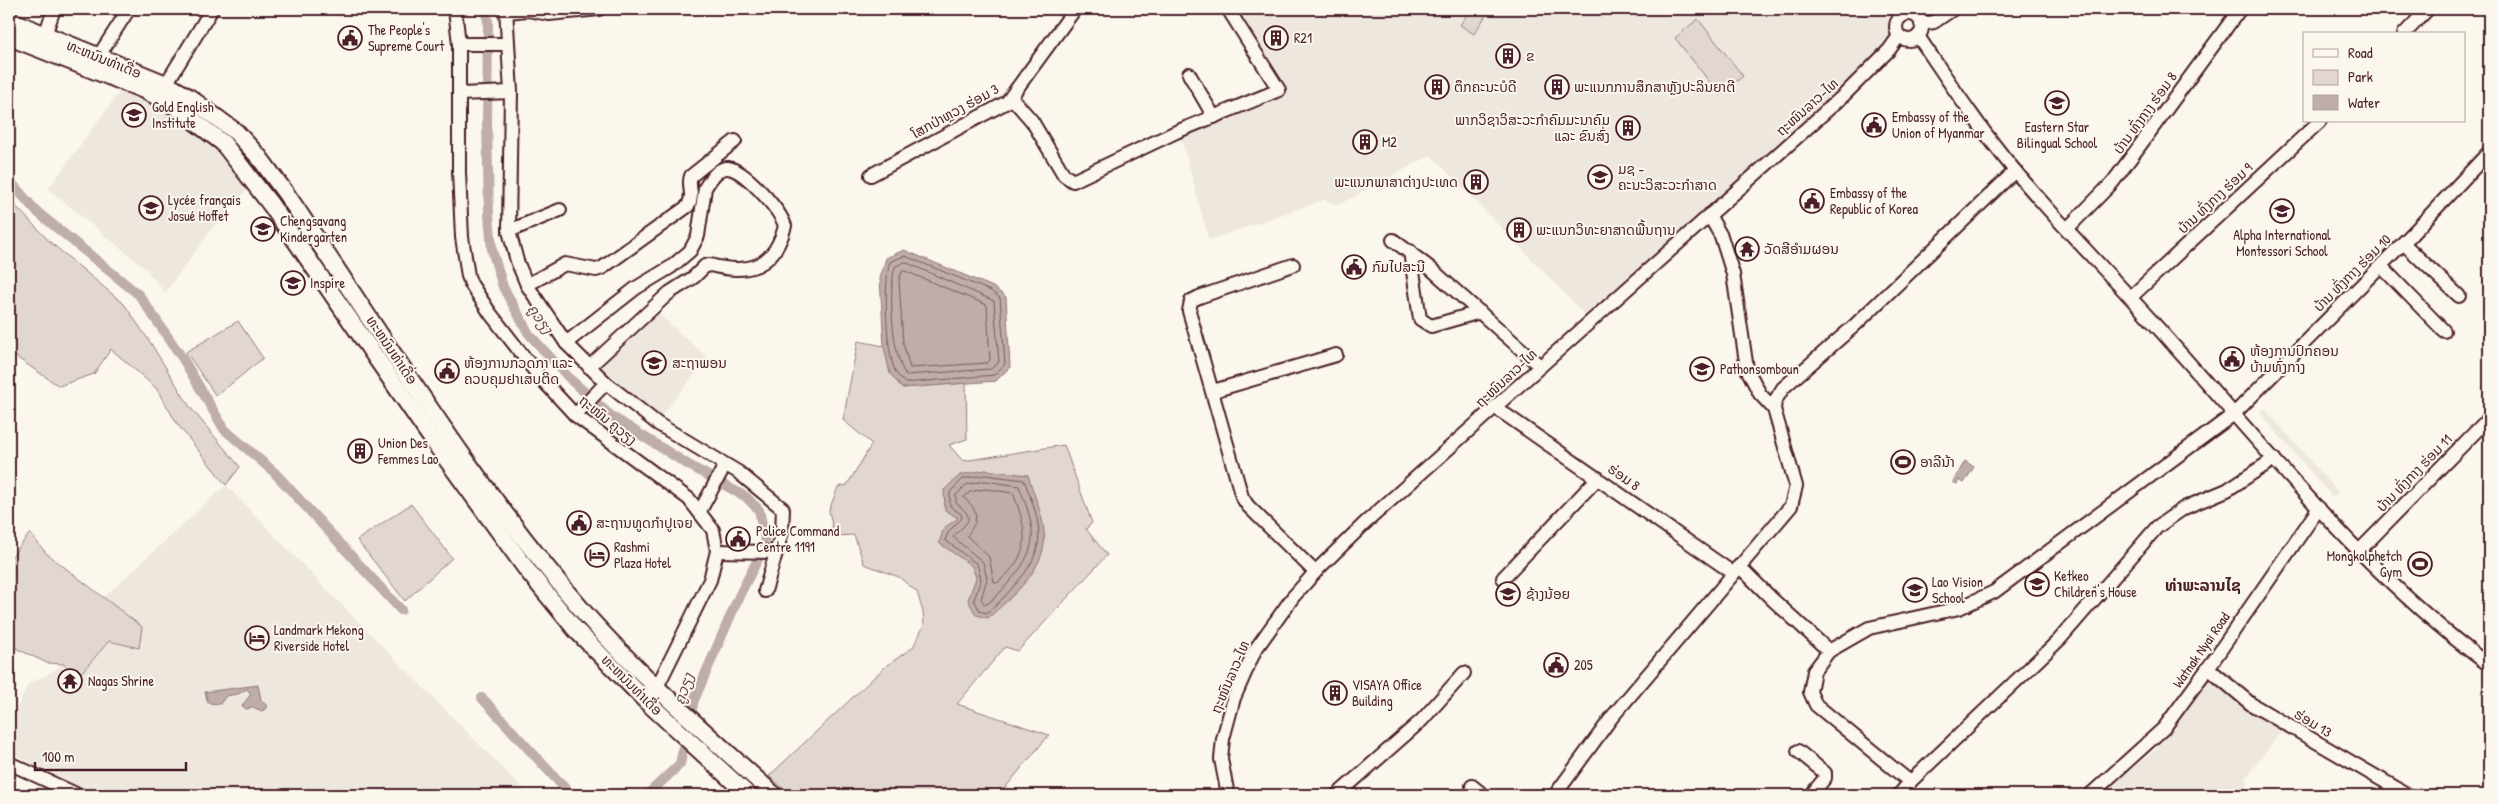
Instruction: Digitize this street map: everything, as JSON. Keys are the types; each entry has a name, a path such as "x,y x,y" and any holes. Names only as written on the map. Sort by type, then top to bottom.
{"main road":[{"name":"ທະຫນົນທ່າເດື່ອ","path":"9,20 166,84 207,109 236,132 259,157 455,443 535,551 589,618 657,687 774,795"},
{"name":"ທະຫນົນທ່າເດື່ອ","path":"9,37 144,90 173,105 223,143 272,205 432,439 527,570 576,630 645,700 748,795"}],"street":[{"path":"45,34 54,9"},
{"path":"98,57 129,9"},
{"path":"166,84 212,9"},
{"name":"ຖະໜົນ ຄູວຽງ","path":"455,9 464,44 462,237 468,276 490,313 538,374 575,415 702,506 713,530 717,551 710,580 657,687 645,700"},
{"path":"599,9 549,14 528,10 506,10 504,44 508,92 509,231 517,261 527,285 566,343 605,384 658,424 723,468 738,472 783,509 782,532 765,591"},
{"name":"ໂສກປ່າຫຼວງ ຮ່ອມ 3","path":"871,175 1007,102 1075,9"},
{"path":"1011,97 1032,121 1064,175 1073,182 1214,117 1279,90 1228,9"},
{"path":"1953,9 1920,30 1910,40 1899,36 1896,25 1901,12 1914,15 1920,30 1950,83 2015,171 2319,508 2360,550 2449,634 2489,665"},
{"name":"ບ້ານ ທົ່ງກາງ ຮ່ອມ 8","path":"2067,229 2113,182 2240,9"},
{"path":"2406,32 2428,9"},
{"name":"ຖະໜົນລາວ-ໄທ","path":"1228,795 1221,760 1223,738 1234,698 1255,650 1292,598 1315,572 1364,524 1843,96 1889,50 1899,36"},
{"path":"464,44 504,44"},
{"path":"1188,74 1214,117"},
{"path":"462,94 508,92"},
{"name":"ບ້ານ ທົ່ງກາງ ຮ່ອມ 9","path":"2131,298 2319,122"},
{"path":"527,285 565,264 596,270 610,263 688,206 692,199 689,180 691,176 735,141"},
{"name":"ບ້ານ ທົ່ງກາງ ຮ່ອມ 10","path":"1829,651 1869,628 1959,608 1994,592 2234,414 2381,266 2489,152"},
{"path":"566,343 636,288 671,267 690,251 698,236 706,188 709,181 722,169 730,168 745,177 774,206 785,226 776,247 764,260 757,266 741,271 710,265 704,266 670,293 589,368"},
{"path":"1774,409 1783,388 1854,326 2015,171"},
{"path":"509,231 560,210"},
{"path":"1555,795 1612,717 1790,506 1795,493 1796,486 1774,409 1760,394 1747,369 1733,274 1722,236 1709,215"},
{"path":"1393,240 1410,252 1480,312 1540,366"},
{"path":"2403,243 2458,296"},
{"path":"1410,252 1420,319 1424,323 1431,326 1480,312"},
{"path":"1293,265 1191,301 1188,311 1213,391 1242,497 1248,506 1315,572"},
{"path":"2381,266 2444,331"},
{"path":"1213,391 1336,356"},
{"path":"575,415 605,384"},
{"name":"ຮ່ອມ 8","path":"1496,408 1736,569 1829,651"},
{"name":"ບ້ານ ທົ່ງກາງ ຮ່ອມ 11","path":"2360,550 2489,418"},
{"path":"1899,795 1910,782 2059,640 2157,527 2184,508 2227,490 2274,459"},
{"path":"702,506 723,468"},
{"path":"1503,578 1598,478"},
{"name":"Watnak Nyai Road","path":"2090,795 2155,737 2208,668 2319,508"},
{"path":"717,551 776,552"},
{"path":"1829,651 1814,671 1810,692 1816,705 1910,782"},
{"name":"ຮ່ອມ 13","path":"2208,668 2250,704 2408,795"},
{"path":"1337,795 1422,720 1464,673"},
{"path":"1798,751 1825,773 1825,778 1811,795"},
{"path":"9,763 78,795"},
{"path":"1472,786 1483,795"}],"shaded area":[{"name":"ມຊ - ຄະນະວິສະວະກຳສາດ","path":"1238,9 1896,9 1898,15 1893,27 1894,35 1850,85 1588,318 1431,155 1338,205 1324,200 1209,240 1180,134 1285,90"},
{"name":"Lycée français Josué Hoffet","path":"123,87 209,138 250,186 214,226 165,293 145,268 48,189"},
{"name":"ສະຖາພອນ","path":"653,309 708,358 662,415 643,408 598,368"},
{"path":"2264,408 2338,492 2332,497 2260,413"},
{"name":"Landmark Mekong Riverside Hotel","path":"226,485 529,795 96,795 9,752 9,726 29,683 64,664 74,673 82,672 109,641 139,647 142,627 103,598"},
{"path":"2208,677 2283,729 2245,779 2249,782 2240,795 2100,795 2155,750 2167,736 2163,731"}],"green space":[{"path":"1471,9 1490,9 1474,34 1460,25"},
{"path":"1698,19 1743,76 1720,95 1675,38"},
{"path":"9,199 50,242 124,304 190,407 240,467 226,485 178,425 156,388 111,349 94,374 59,386 9,354"},
{"path":"238,321 263,358 216,396 186,352"},
{"path":"858,341 884,346 890,373 902,388 966,383 967,439 949,445 963,461 1064,445 1092,523 1086,529 1107,555 1018,651 1005,647 957,704 1049,735 999,795 791,795 769,776 885,667 913,647 924,625 923,612 917,592 899,577 864,564 854,535 834,536 829,510 838,487 847,485 872,444 843,420"},
{"path":"411,504 452,558 405,601 357,540"},
{"path":"30,533 46,553 142,627 139,648 109,641 82,672 74,673 64,664 47,663 9,645 9,560"}],"water":[{"path":"904,250 993,287 1006,297 1010,367 996,381 902,388 890,373 884,346 880,278 886,258"},
{"path":"1965,461 1974,467 1964,483 1959,480 1957,484 1953,482"},
{"path":"985,470 1028,475 1044,531 1041,557 1035,569 1018,591 988,618 976,615 968,600 976,578 972,566 939,543 944,528 958,518 945,510 944,490 960,475"},
{"path":"258,685 261,700 268,707 262,711 253,707 246,709 242,706 251,694 247,689 238,694 226,696 220,704 208,703 205,692"}],"waterway":[{"name":"ຄູວຽງ","path":"485,9 488,21 487,122 489,215 492,250 503,287 529,334 571,380 611,416 687,464 746,497 759,510 765,539"},
{"path":"9,180 36,211 139,295 183,359 224,429 274,472 401,610"},
{"name":"ຄູວຽງ","path":"689,721 694,700 740,594 758,559"},
{"path":"482,698 571,795"},
{"name":"ຄູວຽງ","path":"647,795 680,764 686,736"}],"place":[{"name":"The People's Supreme Court","path":"350,38"},
{"name":"R21","path":"1276,38"},
{"name":"ຂ","path":"1508,56"},
{"name":"ຕຶກຄະນະບໍດີ","path":"1437,87"},
{"name":"ພະແນກການສຶກສາຫຼັງປະລິນຍາຕີ","path":"1557,87"},
{"name":"Eastern Star Bilingual School","path":"2057,103"},
{"name":"Gold English Institute","path":"134,115"},
{"name":"Embassy of the Union of Myanmar","path":"1874,125"},
{"name":"ພາກວິຊາວິສະວະກຳຄົມມະນາຄົມ ແລະ ຂົນສົ່ງ","path":"1628,128"},
{"name":"M2","path":"1365,142"},
{"name":"ມຊ - ຄະນະວິສະວະກຳສາດ","path":"1600,177"},
{"name":"ພະແນກພາສາຕ່າງປະເທດ","path":"1476,182"},
{"name":"Embassy of the Republic of Korea","path":"1812,201"},
{"name":"Lycée français Josué Hoffet","path":"151,208"},
{"name":"Alpha International Montessori School","path":"2282,211"},
{"name":"Chengsavang Kindergarten","path":"263,229"},
{"name":"ພະແນກວິທະຍາສາດພື້ນຖານ","path":"1519,230"},
{"name":"ວັດສີອຳມຜອນ","path":"1747,249"},
{"name":"ກົມໄປສະນີ","path":"1354,267"},
{"name":"Inspire","path":"293,283"},
{"name":"ຫ້ອງການປົກຄອນ ບ້າມທົ່ງກາງ","path":"2232,359"},
{"name":"ສະຖາພອນ","path":"654,363"},
{"name":"Pathonsomboun","path":"1702,369"},
{"name":"ຫ້ອງການກວດກາ ແລະ ຄວບຄຸມຢາເສບຕິດ","path":"447,371"},
{"name":"Union Des Femmes Lao","path":"360,451"},
{"name":"ອາລີນ້າ","path":"1903,462"},
{"name":"ສະຖານທູດກຳປູເຈຍ","path":"579,523"},
{"name":"Police Command Centre 1191","path":"738,539"},
{"name":"Rashmi Plaza Hotel","path":"597,555"},
{"name":"Mongkolphetch Gym","path":"2420,564"},
{"name":"Ketkeo Children's House","path":"2037,584"},
{"name":"Lao Vision School","path":"1915,590"},
{"name":"ຊ້າງນ້ອຍ","path":"1508,594"},
{"name":"Landmark Mekong Riverside Hotel","path":"257,638"},
{"name":"205","path":"1556,665"},
{"name":"Nagas Shrine","path":"70,681"},
{"name":"VISAYA Office Building","path":"1335,693"}],"district":[{"name":"ທ່າພະລານໄຊ","path":"2203,585"}]}
